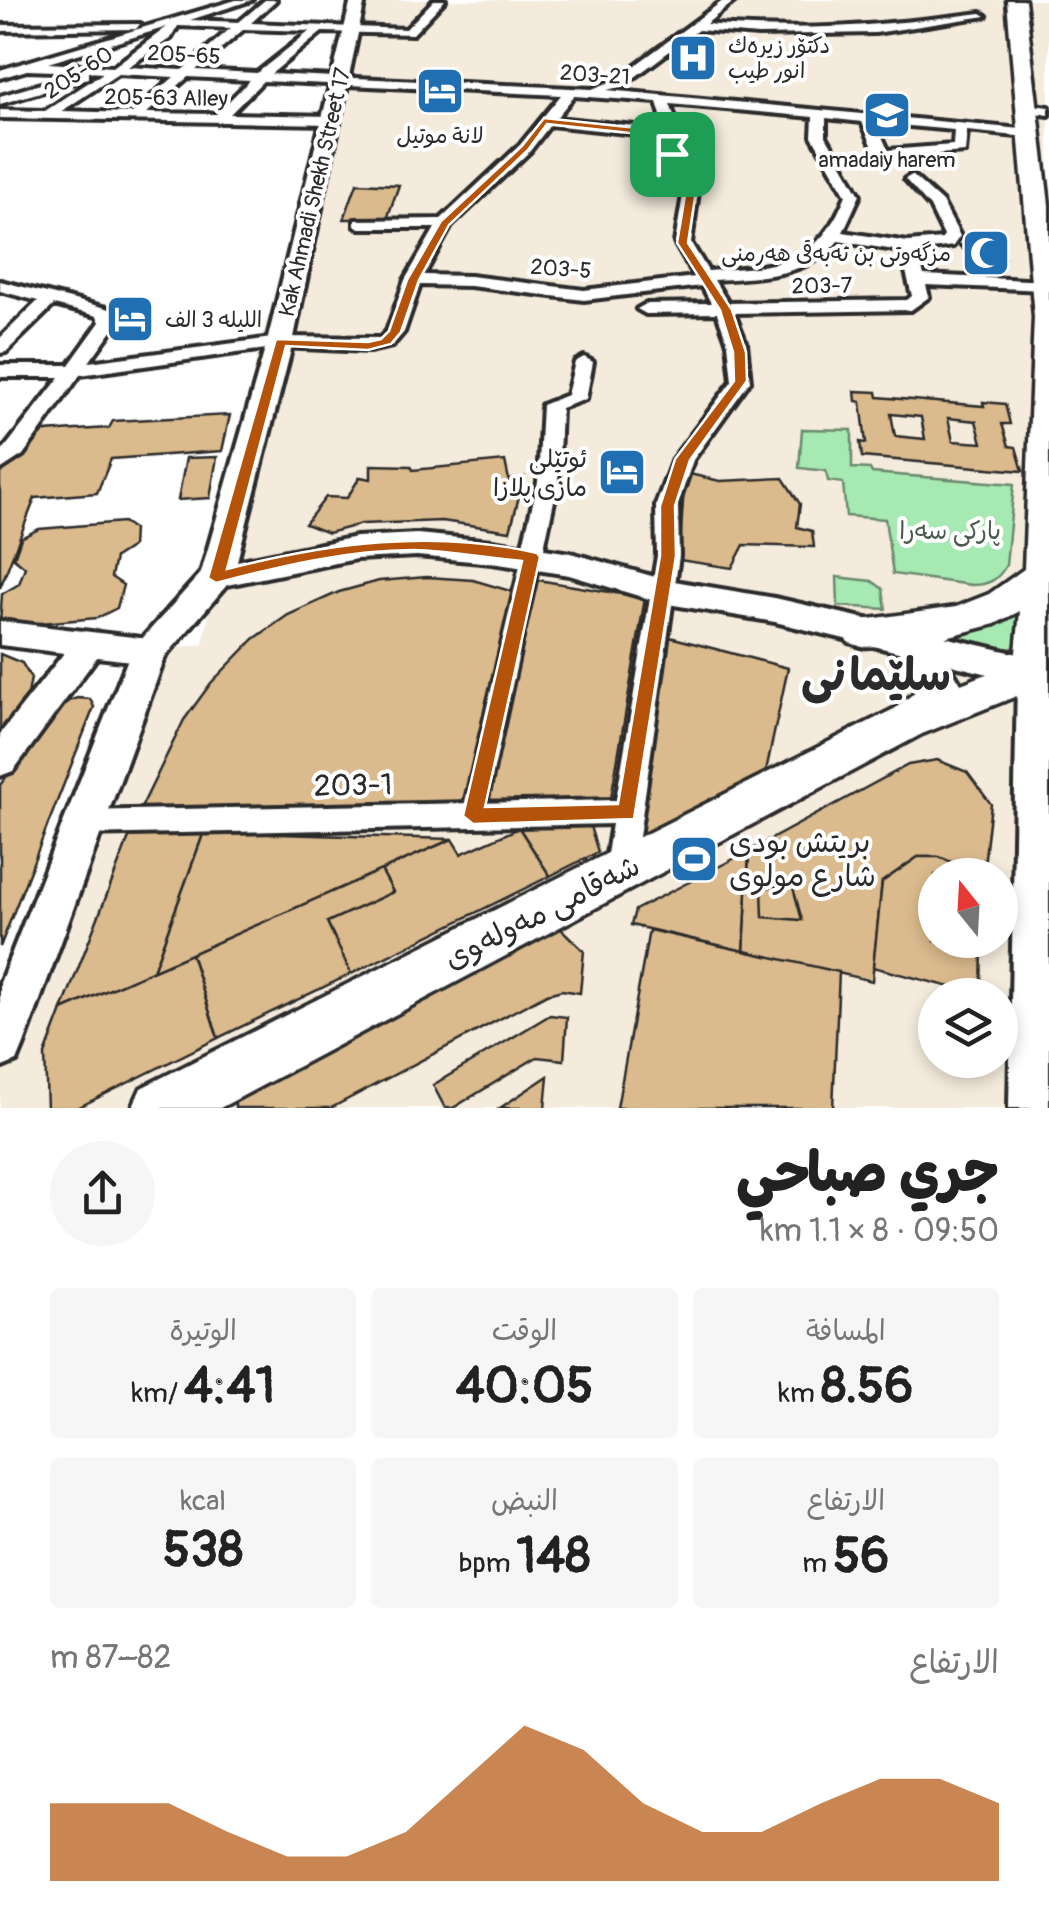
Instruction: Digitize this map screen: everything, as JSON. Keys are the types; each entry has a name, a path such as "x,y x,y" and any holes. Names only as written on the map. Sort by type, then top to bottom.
{"main road":[{"name":"Kak Ahmadi Shekh Street 17","path":"149,651 216,578 280,342 358,0"},
{"path":"1016,0 1036,128 1048,318 1034,1108"},
{"path":"216,578 284,560 356,548 417,545 532,557 571,564 662,591 775,610 1042,674"},
{"path":"862,632 965,620 1018,598 1043,574"},
{"path":"907,722 938,697 940,683 927,658 914,645"},
{"path":"0,1044 149,651"},
{"name":"شەقامی مەولەوی","path":"161,1108 907,722 1042,674"}],"street":[{"path":"0,74 247,0"},
{"path":"134,117 271,0"},
{"path":"0,28 171,25 392,34 414,29 440,0"},
{"path":"621,89 731,0"},
{"path":"696,26 758,32 874,30 982,16"},
{"name":"205-60","path":"48,115 167,36 171,25"},
{"path":"219,118 259,78 317,31"},
{"path":"17,56 67,55"},
{"name":"205-65","path":"27,66 340,83"},
{"path":"0,100 102,70"},
{"name":"203-21","path":"340,83 577,92 621,89 662,99 868,120 961,128 1036,128"},
{"path":"0,371 59,372 280,342 368,346 386,342 395,332 413,280 445,224 525,148 544,120 577,92"},
{"path":"618,872 668,556 667,506 683,459 740,381 739,352 726,310 682,243 693,182 691,171 672,154 662,99"},
{"name":"205-63 Alley","path":"0,114 331,120"},
{"path":"820,115 819,136 853,194 832,235 908,248 947,243 952,236 937,205 912,179"},
{"path":"544,120 671,134"},
{"path":"868,120 884,154 960,150 961,128"},
{"path":"360,223 445,224"},
{"name":"203-5","path":"413,280 584,295 803,264 832,235"},
{"path":"908,248 916,280 1044,286"},
{"name":"203-7","path":"646,310 891,306 918,302 916,280"},
{"path":"0,286 108,317 110,322 16,452 0,464"},
{"path":"0,348 49,300"},
{"path":"473,816 548,482 552,405 576,399 584,362"},
{"path":"0,633 149,651"},
{"path":"0,761 87,646"},
{"name":"203-1","path":"81,823 627,812"}],"shaded area":[{"path":"355,0 1049,0 1049,715 1034,1108 185,1108 945,700 131,1108 0,1108 0,1065 149,651 203,644 259,344 331,120"}],"green space":[{"name":"پارکی سەرا","path":"802,429 852,430 852,468 870,469 872,473 1014,484 1003,570 992,581 971,585 893,574 885,519 846,516 843,483 828,481 826,471 799,468"},
{"path":"837,577 872,581 883,589 886,609 838,606"},
{"path":"1016,610 1030,611 1026,643 1010,649 939,637 1004,622"}],"building":[{"path":"357,183 399,185 387,219 344,219"},
{"path":"958,245 999,248 1004,258 971,256"},
{"path":"855,391 877,392 878,397 984,406 983,402 1005,404 1010,424 1002,424 1009,446 1016,447 1023,471 862,457 860,442 866,443 861,402 856,401","holes":["891,414 921,417 925,439 895,436","948,418 976,421 982,443 953,441"]},
{"path":"230,415 222,451 111,459 97,493 35,498 0,588 0,473 44,432 109,428 113,421"},
{"path":"217,457 210,498 178,500 186,458"},
{"path":"505,461 509,480 524,477 510,531 442,521 361,524 328,533 305,524 326,497 347,498 360,477 371,479 371,465 411,466 413,470"},
{"path":"685,473 720,481 783,478 800,504 797,527 812,531 814,547 744,545 732,568 679,560"},
{"path":"123,522 133,529 132,547 115,558 111,577 123,585 117,608 97,618 7,626 0,622 2,594 19,584 25,567 14,558 21,538 39,529"},
{"path":"427,577 473,580 514,592 465,808 141,808 184,720 211,683 254,639 288,615 339,592 379,581"},
{"path":"538,580 645,598 610,804 486,804"},
{"path":"666,636 788,668 763,785 646,843 638,832"},
{"path":"0,654 22,663 31,678 27,700 17,719 0,735"},
{"path":"90,699 94,707 0,947 0,785 63,703"},
{"path":"937,760 967,772 991,804 985,858 918,857 882,882 872,981 744,951 749,851 908,765"},
{"path":"589,823 598,852 550,876 519,828"},
{"path":"519,828 550,876 351,974 327,922 393,892 381,870 452,839 461,854"},
{"path":"132,830 204,832 153,971 62,1010"},
{"path":"204,832 452,839 153,971"},
{"path":"749,851 744,951 631,925 635,910"},
{"path":"918,857 941,858 918,858 918,958 982,958 981,978 918,979 873,967 882,882"},
{"path":"381,870 393,892 327,922 351,974 218,1038 191,954"},
{"path":"792,884 802,920 763,917 762,888"},
{"path":"558,926 584,951 580,993 562,990 547,994 331,1108 235,1108 235,1092"},
{"path":"649,930 839,972 833,1108 617,1108"},
{"path":"191,954 218,1038 77,1108 47,1108 45,1055 62,1010"},
{"path":"550,1015 567,1017 564,1060 537,1057 453,1108 445,1108 433,1085"},
{"path":"548,1076 545,1108 500,1108"}],"place":[{"name":"دکتۆر زیرەك انور طیب","path":"693,58"},
{"name":"لانة موتيل","path":"440,91"},
{"name":"amadaiy harem","path":"887,115"},
{"name":"مزگەوتی بن تەبەقی هەرمنی","path":"986,253"},
{"name":"الليله 3 الف","path":"130,319"},
{"name":"ئوتێلی مازی پلازا","path":"622,472"},
{"name":"بريتش بودى شارع مولوى","path":"694,859"}],"district":[{"name":"سلێمانی","path":"876,674"}],"route":[{"path":"544,120 671,134 672,154 691,171 693,178 682,243 726,310 742,365 740,381 729,399 683,459 667,506 668,556 627,812 473,816 532,557 417,545 356,548 284,560 216,578 280,342 368,346 386,342 395,332 413,280 445,224 525,148 544,120"}]}
